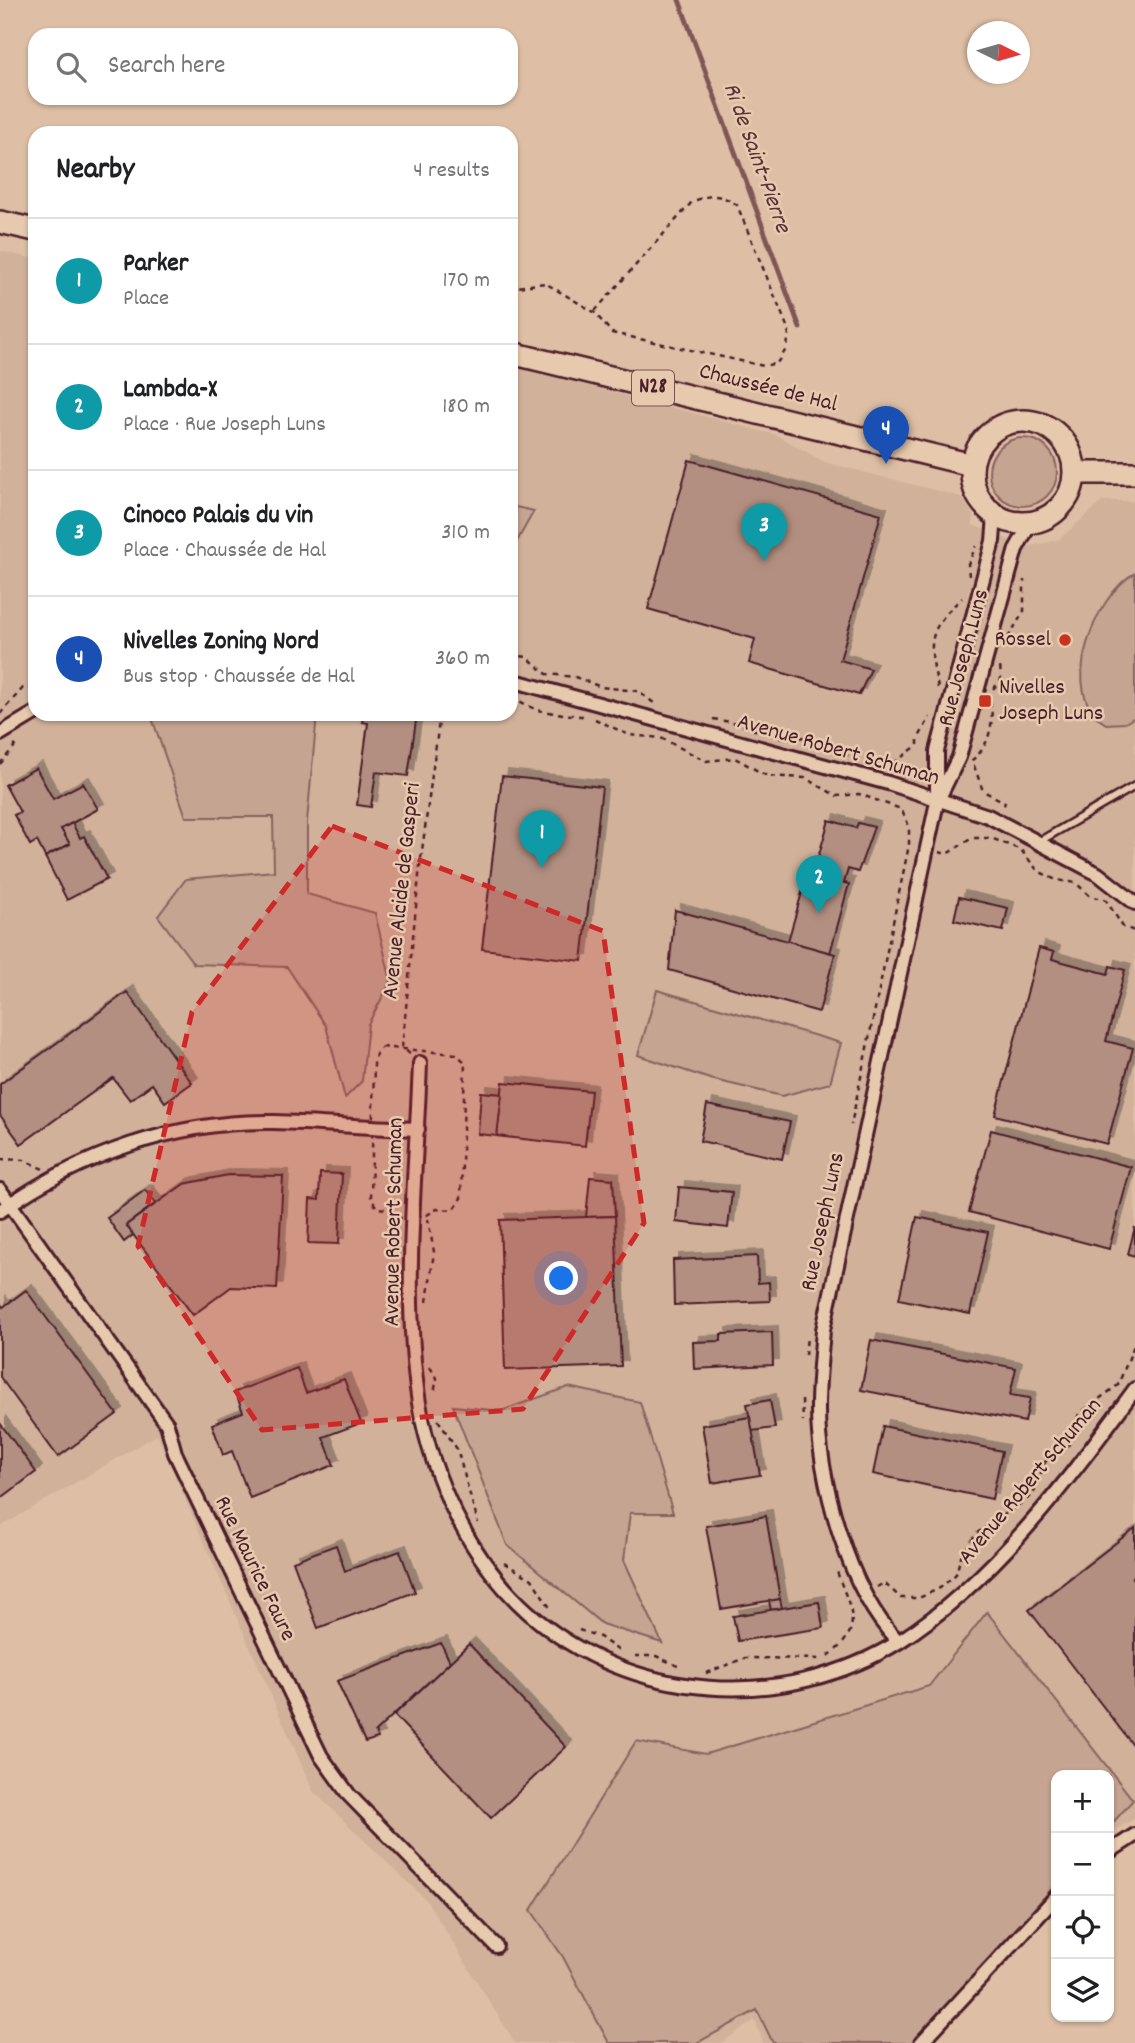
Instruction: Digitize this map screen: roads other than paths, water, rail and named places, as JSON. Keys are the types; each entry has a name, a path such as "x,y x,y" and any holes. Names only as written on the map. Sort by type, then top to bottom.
{"main road":[{"path":"0,222 28,228"},
{"name":"Chaussée de Hal","path":"518,355 972,465"},
{"path":"1022,421 1052,429 1065,441 1072,456 1075,473 1073,486 1061,508 1051,516 1030,524 1007,522 995,516 978,497 972,481 972,465 982,442 993,430 1022,421"},
{"path":"1075,473 1135,473"}],"street":[{"name":"Rue Joseph Luns","path":"937,802 936,751 993,541 995,516"},
{"name":"Rue Joseph Luns","path":"898,1642 865,1594 844,1544 824,1469 818,1407 823,1330 937,802 960,757 1016,549 1030,524"},
{"name":"Avenue Robert Schuman","path":"518,682 888,783 937,802 988,816 1040,841 1098,874 1135,903"},
{"path":"0,734 28,717"},
{"name":"Avenue Robert Schuman","path":"420,1063 411,1276 419,1404 437,1465 456,1515 480,1558 529,1613 583,1652 634,1673 715,1690 755,1689 833,1674 898,1642 951,1602 995,1563 1135,1389"},
{"path":"5,1207 49,1179 117,1149 186,1129 272,1122 418,1129"},
{"name":"Rue Maurice Faure","path":"0,1190 5,1207 167,1424 175,1453 321,1756 349,1795 496,1946"},
{"path":"1114,1849 1135,1835"},
{"path":"921,2043 1051,1902"}],"lane":[{"path":"1040,841 1135,786"}],"waterway":[{"name":"Ri de Saint-Pierre","path":"679,0 800,328"}],"place":[{"name":"Nivelles Zoning Nord","path":"886,464"},
{"name":"Cinoco Palais du vin","path":"764,561"},
{"name":"Rossel","path":"1065,640"},
{"name":"Nivelles Joseph Luns","path":"985,701"},
{"name":"Parker","path":"542,868"},
{"name":"Lambda-X","path":"819,913"}]}
